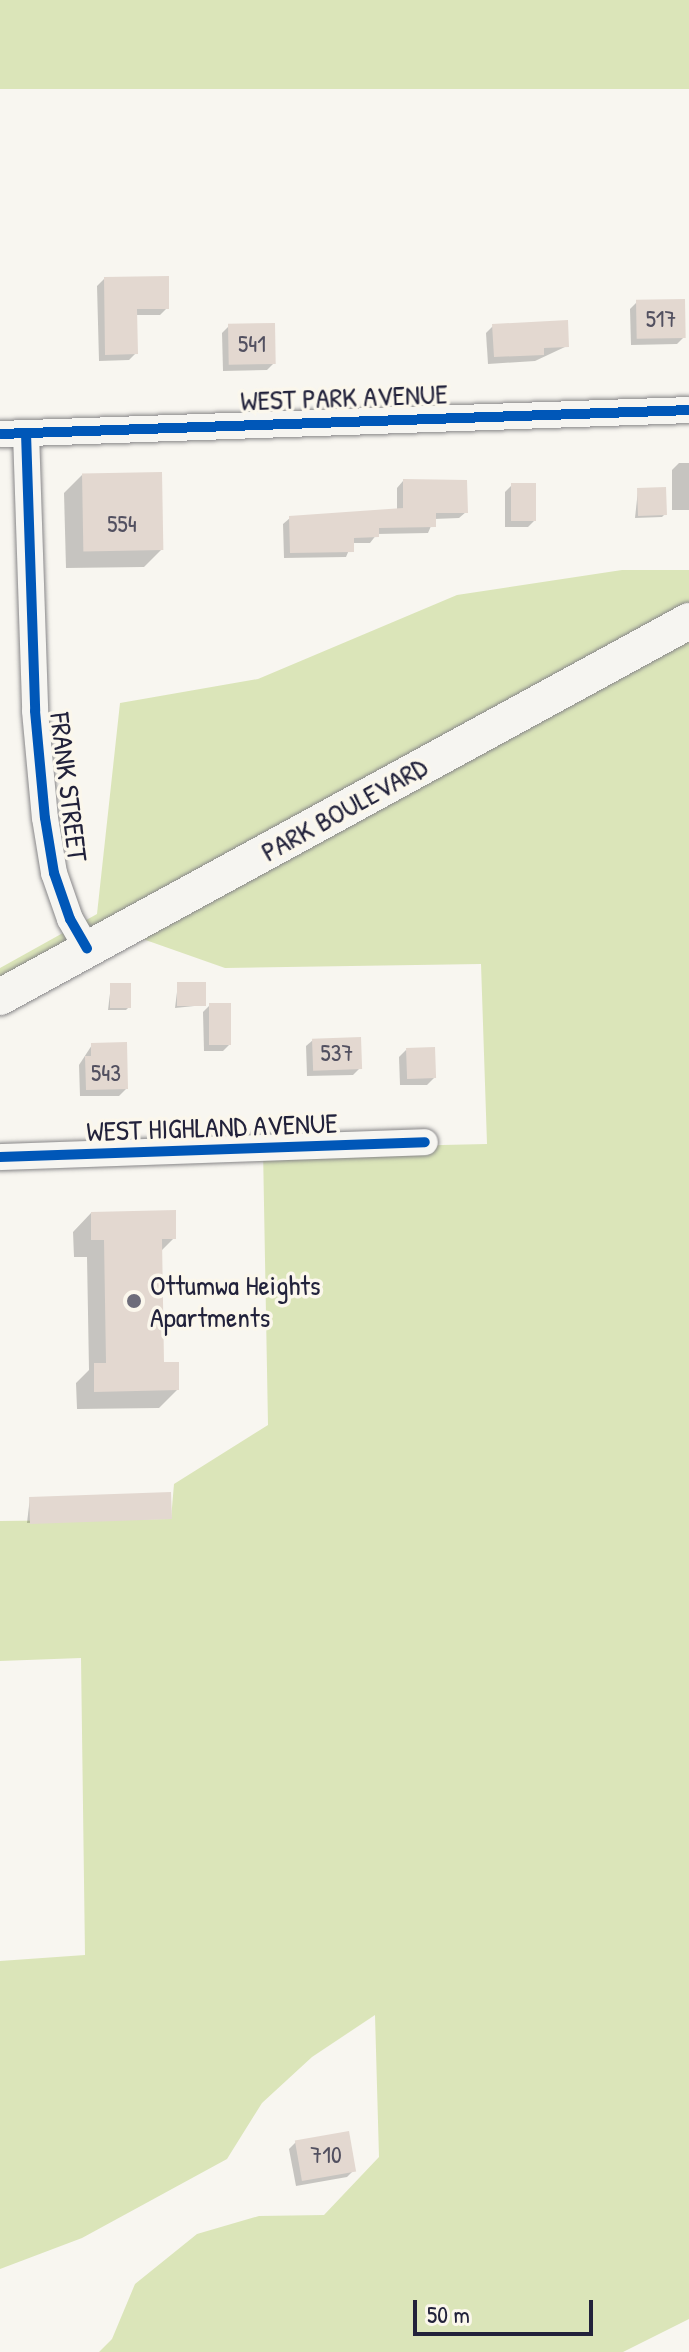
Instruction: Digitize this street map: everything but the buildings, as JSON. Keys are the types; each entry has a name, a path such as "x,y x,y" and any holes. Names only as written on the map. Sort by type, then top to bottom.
{"main road":[{"name":"PARK BOULEVARD","path":"0,997 689,621"}],"street":[{"name":"WEST PARK AVENUE","path":"13,433 689,410"},
{"name":"FRANK STREET","path":"13,433 45,818 54,873 87,949"},
{"name":"WEST HIGHLAND AVENUE","path":"0,1157 425,1142"}],"green space":[{"path":"0,0 689,0 689,89 0,89"},
{"path":"622,570 689,570 689,2319 623,2352 99,2352 112,2339 135,2284 197,2234 259,2216 324,2215 379,2157 375,2015 312,2057 262,2103 227,2159 82,2238 0,2269 0,1961 85,1955 81,1658 0,1661 0,1521 171,1519 174,1484 268,1425 263,1149 487,1144 481,964 225,968 120,931 0,997 0,968 97,914 120,703 258,679 457,595"}],"cycle path":[{"path":"0,434 689,410"},
{"path":"26,433 35,711 45,818 54,873 70,919 87,949"},
{"path":"0,1157 425,1142"}],"place":[{"name":"Ottumwa Heights Apartments","path":"134,1301"}]}
